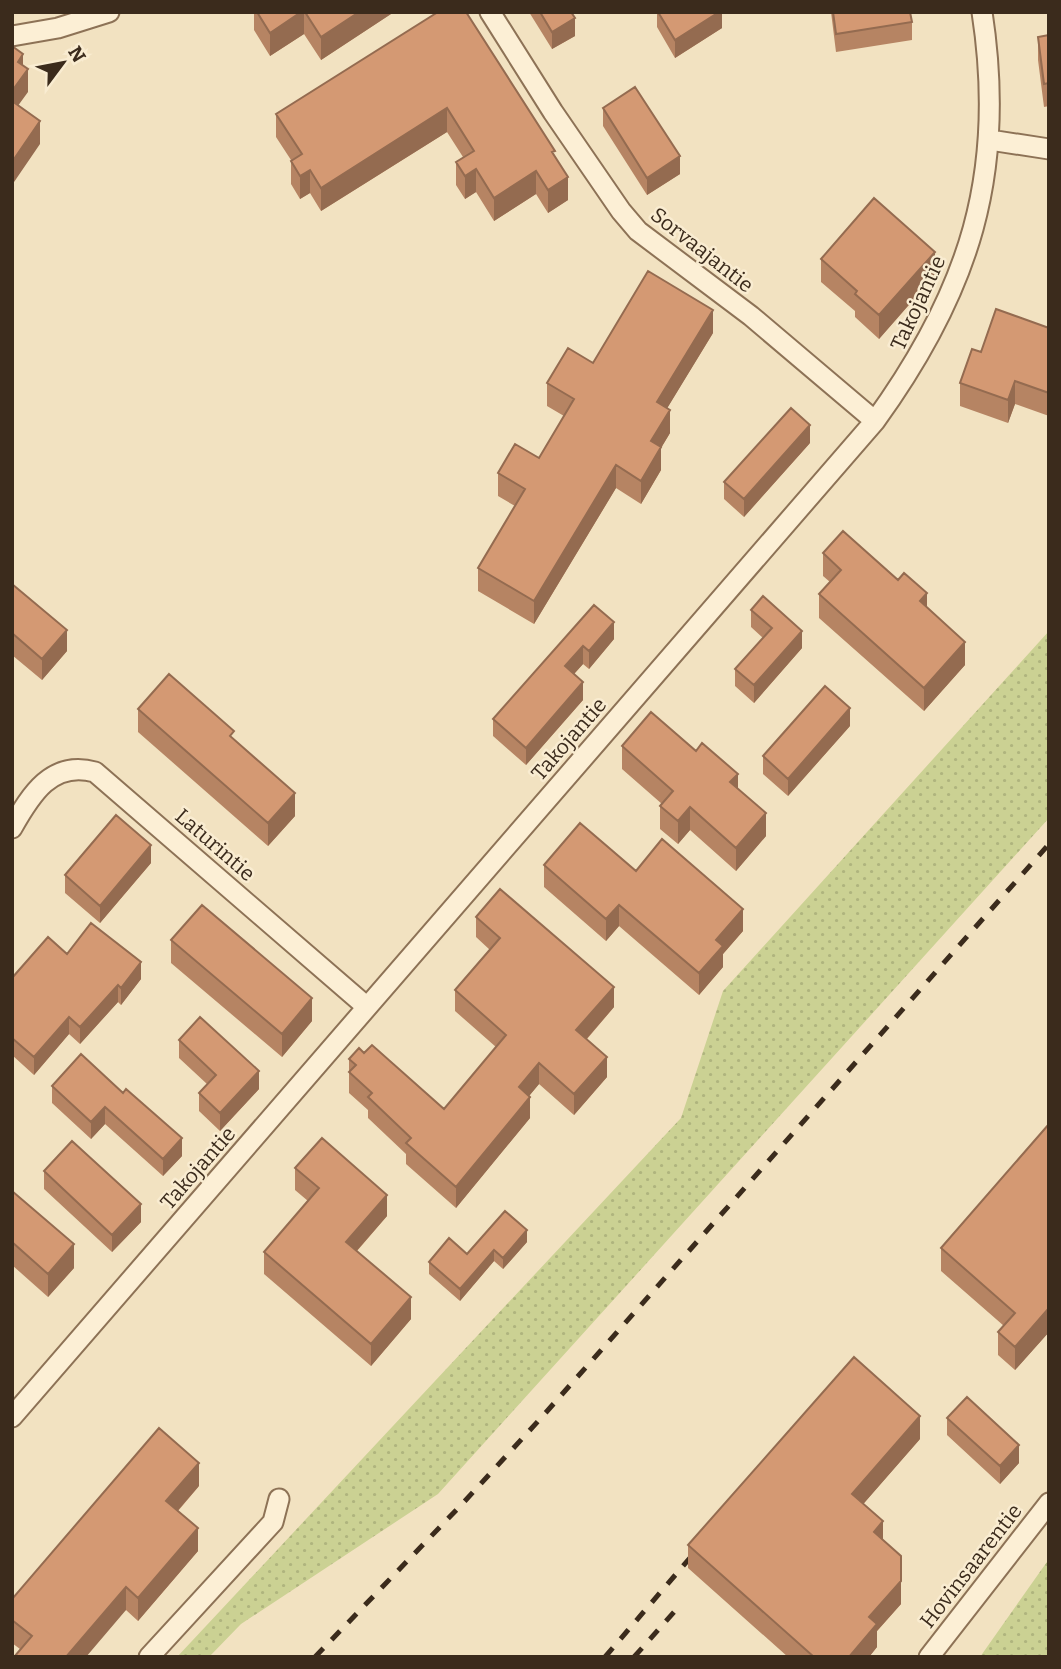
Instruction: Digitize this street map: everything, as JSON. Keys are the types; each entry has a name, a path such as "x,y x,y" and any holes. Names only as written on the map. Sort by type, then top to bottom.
{"street":[{"path":"19,36 109,12"},
{"name":"Sorvaajantie","path":"490,12 552,112 638,231 751,316 876,421"},
{"name":"Takojantie","path":"12,1417 876,421 940,320 959,275 976,218 990,140 987,50 982,12"},
{"path":"990,140 1049,149"},
{"name":"Laturintie","path":"12,828 26,803 54,774 77,767 94,772 367,1007"},
{"path":"149,1657 274,1522 279,1499"},
{"name":"Hovinsaarentie","path":"929,1657 1049,1503"}],"green space":[{"path":"1049,631 1049,818 438,1494 241,1624 209,1657 177,1657 681,1118 723,991"},
{"path":"1049,1559 1049,1657 980,1657"}],"building":[{"path":"257,12 301,12 270,33"},
{"path":"305,12 359,12 321,37"},
{"path":"438,12 466,12 555,151 552,152 568,177 548,190 536,171 494,198 476,169 465,176 456,162 474,151 447,108 321,188 310,170 300,176 291,161 302,154 276,114"},
{"path":"540,12 571,12 575,18 552,32"},
{"path":"658,12 719,12 675,40"},
{"path":"833,12 910,12 912,22 836,34"},
{"path":"1049,35 1049,83 1044,84 1038,37"},
{"path":"12,46 23,54 18,62 28,69 12,91"},
{"path":"635,87 680,156 647,178 603,108"},
{"path":"12,101 40,121 12,162"},
{"path":"874,198 935,252 879,315 821,259"},
{"path":"648,271 713,310 657,402 670,410 651,441 661,447 641,481 616,465 534,601 478,568 525,489 498,473 515,444 539,458 574,399 547,383 568,348 593,363"},
{"path":"996,309 1049,328 1049,393 1015,381 1008,400 960,383 972,349 981,352"},
{"path":"791,408 810,425 744,499 724,482"},
{"path":"843,531 898,580 904,573 927,593 920,601 965,642 924,688 819,594 841,570 823,553"},
{"path":"12,584 67,630 42,659 12,633"},
{"path":"763,596 802,631 754,685 735,669 772,628 751,610"},
{"path":"594,605 614,622 589,651 583,646 565,666 583,682 526,748 493,719"},
{"path":"169,674 234,731 230,736 295,793 268,823 138,709"},
{"path":"825,686 850,708 788,779 763,756"},
{"path":"651,712 696,751 702,743 738,774 730,782 766,813 736,848 690,807 678,821 660,806 673,791 622,746"},
{"path":"116,815 151,845 100,906 65,875"},
{"path":"580,823 636,871 662,839 743,909 716,940 723,946 699,973 619,905 606,919 544,865"},
{"path":"500,889 614,987 576,1030 607,1057 574,1094 539,1063 519,1087 530,1097 456,1187 406,1143 411,1138 368,1097 372,1093 349,1072 356,1065 349,1059 359,1048 364,1053 372,1045 444,1109 506,1035 455,990 500,938 476,917"},
{"path":"202,905 312,998 282,1034 171,940"},
{"path":"91,923 141,962 121,988 118,985 80,1027 69,1017 34,1057 12,1038 12,978 48,937 67,954"},
{"path":"200,1017 259,1071 220,1113 199,1093 216,1075 179,1040"},
{"path":"81,1054 123,1093 126,1089 182,1138 163,1159 105,1107 91,1122 52,1086"},
{"path":"1049,1124 1049,1308 1015,1347 998,1332 1015,1313 941,1248"},
{"path":"322,1138 387,1195 346,1242 411,1297 371,1344 264,1252 319,1188 295,1168"},
{"path":"72,1141 141,1204 112,1235 44,1171"},
{"path":"12,1191 74,1244 48,1274 12,1242"},
{"path":"505,1211 527,1230 503,1258 494,1250 460,1289 429,1262 449,1238 467,1254"},
{"path":"854,1357 920,1416 852,1494 883,1521 874,1532 901,1556 901,1581 869,1617 877,1624 849,1657 814,1657 688,1545"},
{"path":"967,1397 1019,1445 1000,1466 947,1418"},
{"path":"159,1428 199,1463 166,1501 198,1528 138,1598 126,1587 66,1657 14,1657 32,1636 12,1620 12,1599"}],"railway":[{"path":"315,1657 541,1418 1049,844"},
{"path":"605,1657 701,1545"},
{"path":"634,1657 675,1611"}]}
